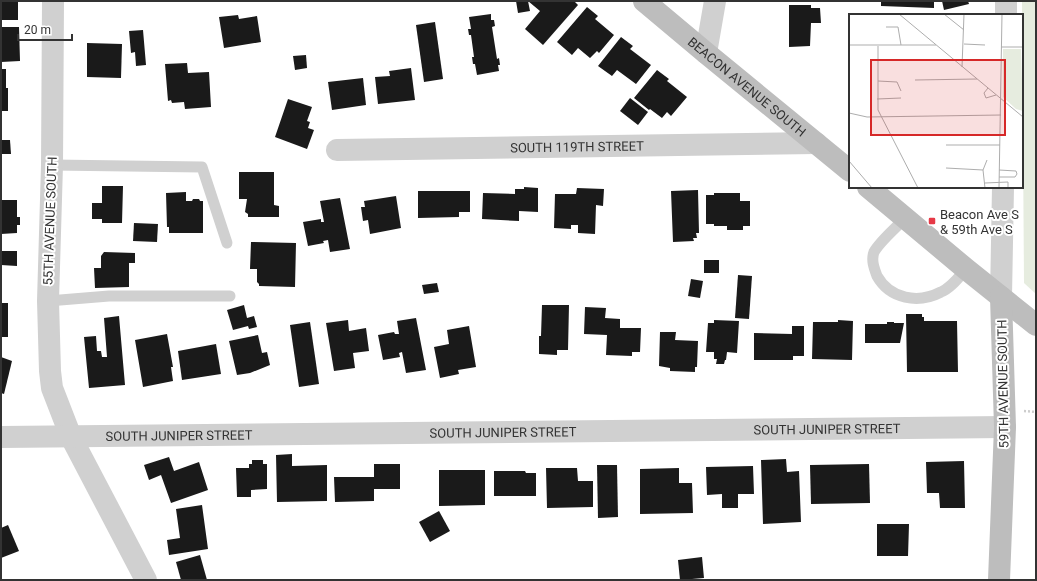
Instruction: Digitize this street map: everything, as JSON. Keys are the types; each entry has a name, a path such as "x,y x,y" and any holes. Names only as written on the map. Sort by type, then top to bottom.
{"street":[{"name":"55TH AVENUE SOUTH","path":"53,1 52,165 48,301 50,377 52,388 71,437 146,580"},
{"name":"BEACON AVENUE SOUTH","path":"644,1 849,170"},
{"path":"706,53 715,1"},
{"path":"1006,1 1006,14"},
{"name":"SOUTH 119TH STREET","path":"337,150 816,143"},
{"path":"869,188 966,270 1036,325"},
{"name":"59TH AVENUE SOUTH","path":"999,580 1005,427 1002,297 1003,188"},
{"name":"SOUTH JUNIPER STREET","path":"1,437 1005,427"}],"lane":[{"path":"52,165 202,167 227,243"},
{"path":"905,218 878,247 872,261 874,269 882,283 890,292 909,298 918,298 935,294 950,286 966,270"},
{"path":"48,301 109,296 230,296"}],"shaded area":[{"path":"1022,1 1036,1 1036,294 1024,283"}],"building":[{"path":"1,1 18,1 18,20 1,20"},
{"path":"516,1 528,1 530,11 518,13"},
{"path":"528,1 574,1 578,5 543,45 525,29 540,11"},
{"path":"881,1 934,1 934,8 881,6"},
{"path":"942,1 968,1 969,4 944,10"},
{"path":"789,5 811,5 811,8 820,8 821,23 811,23 810,46 789,47"},
{"path":"587,7 598,16 595,19 614,35 599,53 597,51 590,58 578,48 572,55 557,42"},
{"path":"491,14 491,20 494,20 495,26 492,27 497,59 499,58 499,71 477,75 475,64 473,64 472,57 474,57 471,35 469,35 468,29 471,29 469,17"},
{"path":"238,15 239,19 257,16 261,42 224,48 219,17"},
{"path":"435,22 443,79 424,82 416,25"},
{"path":"1,27 19,27 20,61 1,62"},
{"path":"143,30 146,65 136,66 135,52 131,53 129,31"},
{"path":"621,37 633,46 630,49 651,65 636,84 617,70 612,76 598,66"},
{"path":"87,43 122,44 121,78 87,77"},
{"path":"306,55 307,68 295,70 293,56"},
{"path":"187,63 188,73 209,72 211,107 185,109 184,102 172,103 171,100 168,101 165,64"},
{"path":"411,68 415,100 378,104 375,77 390,76 389,71"},
{"path":"1,69 6,69 8,111 1,111"},
{"path":"657,70 669,79 667,81 687,97 671,116 667,112 662,118 634,98"},
{"path":"363,78 366,105 332,110 328,82"},
{"path":"630,98 648,112 638,125 620,111"},
{"path":"288,99 312,107 307,121 310,122 308,128 314,130 307,149 275,137"},
{"path":"1,140 10,140 11,154 1,154"},
{"path":"239,172 274,172 274,205 279,206 279,217 248,217 248,214 245,212 247,199 239,199"},
{"path":"102,186 123,186 122,223 102,223 102,219 92,219 92,203 102,203"},
{"path":"524,187 538,188 538,212 519,211 519,221 482,219 483,193 515,194 515,189 524,189"},
{"path":"577,188 604,189 603,206 596,205 595,234 578,233 578,225 571,225 571,229 554,228 555,194 576,194"},
{"path":"698,190 699,233 696,233 697,238 693,238 694,241 673,242 671,191"},
{"path":"418,191 470,191 470,212 459,212 459,217 418,218"},
{"path":"186,192 186,201 199,199 200,201 203,201 203,233 169,233 169,227 167,227 166,193"},
{"path":"714,193 740,193 740,201 750,201 750,226 743,226 743,230 727,230 727,226 714,226 714,224 706,224 706,195 714,195"},
{"path":"396,196 401,228 370,234 368,220 363,221 361,207 365,207 364,201"},
{"path":"340,198 350,249 330,252 328,240 323,241 324,243 308,246 303,222 321,219 321,222 324,222 320,201"},
{"path":"1,200 17,200 17,217 20,217 20,225 17,225 17,233 1,234"},
{"path":"134,223 158,224 157,242 133,241"},
{"path":"251,242 296,243 295,287 259,286 257,282 257,269 250,269"},
{"path":"1,251 17,251 17,266 1,265"},
{"path":"104,252 135,253 135,263 129,263 129,287 95,288 94,268 101,268 101,256"},
{"path":"704,260 719,260 719,273 704,273"},
{"path":"738,275 752,276 749,319 735,318"},
{"path":"691,279 703,281 700,298 688,296"},
{"path":"437,283 439,292 424,294 422,285"},
{"path":"1,303 8,303 8,337 1,337"},
{"path":"244,305 247,318 254,316 257,327 249,329 248,326 233,330 227,310"},
{"path":"542,305 569,305 568,350 557,350 557,355 539,354"},
{"path":"585,307 606,308 605,318 620,319 620,328 641,328 640,352 632,352 632,356 606,355 607,335 584,334"},
{"path":"906,314 922,314 924,321 957,321 958,372 907,372"},
{"path":"119,316 125,385 89,388 84,337 96,336 97,351 101,351 102,357 107,357 104,318"},
{"path":"416,318 426,370 406,373 402,352 399,353 400,357 383,360 378,335 394,332 395,334 399,334 397,321"},
{"path":"348,320 349,331 366,328 369,351 353,353 355,368 334,371 326,323"},
{"path":"714,320 739,321 737,353 727,352 724,364 716,364 717,359 714,359 714,352 706,352 708,323 714,323"},
{"path":"838,320 853,321 852,360 812,359 813,322 838,322"},
{"path":"310,322 319,384 299,387 290,325"},
{"path":"887,322 904,323 900,343 865,343 865,324 887,324"},
{"path":"469,326 476,367 458,370 459,374 440,378 434,347 449,344 447,330"},
{"path":"792,326 804,326 804,356 793,356 793,360 754,360 754,333 792,334"},
{"path":"660,332 676,332 675,340 698,341 697,367 695,367 695,372 670,371 670,368 659,366"},
{"path":"167,334 173,367 171,367 173,381 143,387 135,340"},
{"path":"258,335 262,353 267,352 270,365 250,373 237,375 229,341"},
{"path":"216,344 221,374 182,380 178,351"},
{"path":"1,357 12,361 4,394 1,393"},
{"path":"292,454 292,466 327,465 327,501 277,502 276,455"},
{"path":"169,457 174,471 199,462 208,490 171,503 161,475 149,480 144,465"},
{"path":"786,459 787,472 799,471 801,522 763,524 761,460"},
{"path":"252,460 263,460 263,464 267,464 267,489 251,490 251,497 237,497 236,468 249,468 249,464 252,464"},
{"path":"964,461 965,508 940,508 939,493 927,493 926,462"},
{"path":"374,464 400,464 400,489 374,489 374,501 335,502 334,477 374,477"},
{"path":"869,464 870,503 811,504 810,465"},
{"path":"597,465 617,465 618,517 598,518"},
{"path":"753,466 754,494 738,494 738,508 722,508 722,494 707,495 706,467"},
{"path":"546,468 577,468 578,481 593,481 593,507 547,508"},
{"path":"679,468 679,483 692,483 693,513 640,514 640,469"},
{"path":"439,470 485,470 485,505 439,506"},
{"path":"494,471 525,471 526,473 536,473 536,496 494,496"},
{"path":"202,505 208,549 169,555 167,540 180,538 176,509"},
{"path":"439,511 450,531 430,542 419,522"},
{"path":"877,524 909,524 908,556 877,556"},
{"path":"8,525 19,551 1,558 1,528"},
{"path":"200,555 207,580 181,580 176,562"},
{"path":"702,557 704,578 680,580 678,560"}],"place":[{"name":"Beacon Ave S & 59th Ave S","path":"932,221"}]}
